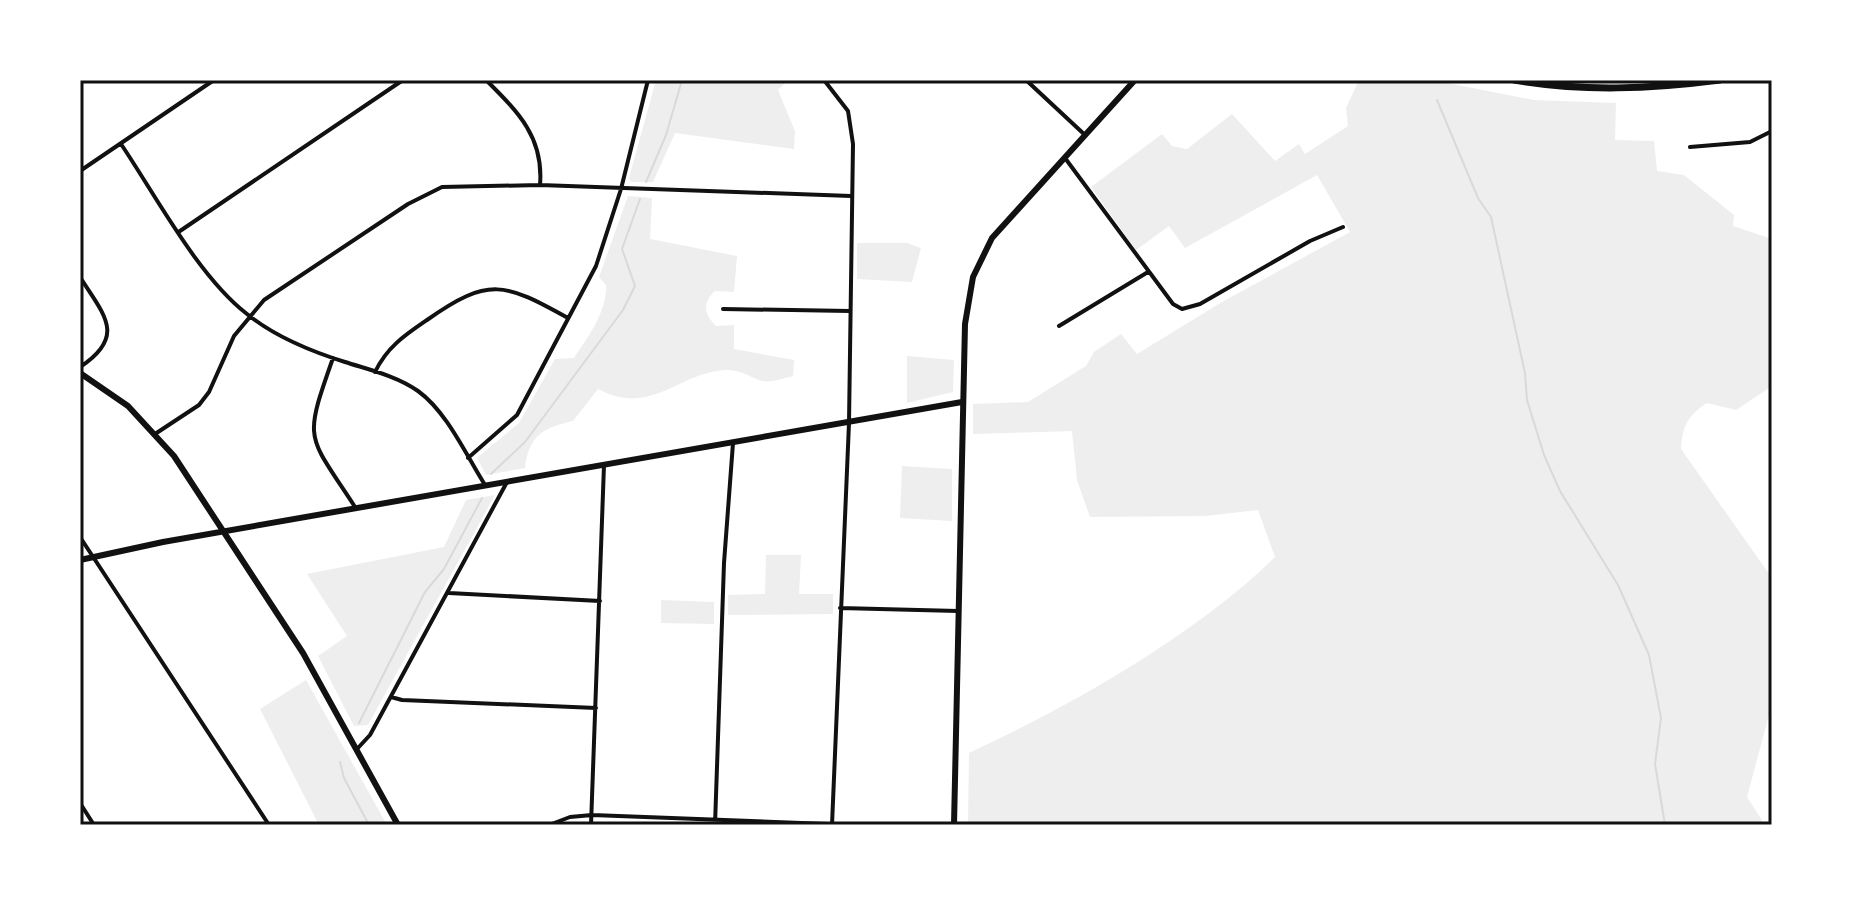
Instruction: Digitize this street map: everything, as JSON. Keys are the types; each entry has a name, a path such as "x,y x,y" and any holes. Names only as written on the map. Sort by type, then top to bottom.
{"highway":[{"path":"1514,80 1550,86 1629,90 1720,80"}],"main road":[{"path":"954,825 962,402 966,307 975,269 1002,226 1135,80"},
{"path":"80,370 128,406 155,434 224,531 303,653 398,825"},
{"path":"80,560 355,507 962,402"}],"street":[{"path":"80,171 214,80"},
{"path":"180,231 403,80"},
{"path":"486,80 528,124 542,163 540,185"},
{"path":"468,458 517,415 596,266 621,189 648,80"},
{"path":"824,80 839,96 852,125 849,423 832,825"},
{"path":"1026,80 1085,135"},
{"path":"1690,147 1750,142 1772,131"},
{"path":"121,144 221,290 249,316 333,358 421,392 436,409 485,485"},
{"path":"1064,157 1148,272 1173,304 1182,309 1200,304 1310,241 1343,227"},
{"path":"155,434 199,405 249,316 264,300 430,192 469,184 851,196"},
{"path":"1059,326 1148,272"},
{"path":"80,277 108,321 108,334 104,347 80,370"},
{"path":"375,372 397,341 474,291 523,293 568,318"},
{"path":"723,309 850,311"},
{"path":"333,358 313,414 311,432 316,448 355,507"},
{"path":"715,822 724,563 733,443"},
{"path":"591,825 604,465"},
{"path":"355,751 370,735 508,481"},
{"path":"80,537 269,825"},
{"path":"449,593 600,601"},
{"path":"840,608 960,611"},
{"path":"391,697 402,700 596,708"},
{"path":"80,803 94,825"},
{"path":"549,825 570,817 592,815 854,825"}],"shaded area":[{"path":"656,80 788,80 778,90 795,131 794,149 675,133 653,182 631,182 629,178"},
{"path":"1359,80 1432,80 1534,100 1616,103 1615,140 1654,141 1657,171 1684,175 1734,215 1733,226 1772,239 1772,386 1736,410 1707,403 1687,422 1681,449 1772,578 1772,704 1747,797 1765,825 968,825 969,753 1048,714 1130,667 1208,614 1275,557 1258,510 1205,516 1090,517 1077,480 1072,431 973,434 973,404 1028,402 1086,366 1094,352 1121,334 1137,354 1222,302 1350,232 1317,175 1185,248 1169,226 1136,250 1091,187 1162,134 1172,146 1187,149 1232,114 1275,161 1299,144 1305,154 1348,126 1346,108"},
{"path":"628,196 652,198 650,239 737,256 734,292 715,291 711,295 706,304 709,317 716,326 734,325 734,349 794,360 793,376 766,381 732,370 710,372 665,391 634,398 617,397 598,389 573,421 546,430 534,440 525,468 486,475 477,458 519,423 555,359 574,358 596,324 606,285 599,277"},
{"path":"857,243 907,243 921,248 912,282 857,279"},
{"path":"907,356 954,360 953,392 907,403"},
{"path":"902,466 952,469 952,521 900,518"},
{"path":"495,495 368,725 354,726 318,656 347,636 307,574 444,547 466,500"},
{"path":"766,555 801,555 799,594 833,594 833,614 728,615 728,595 765,594"},
{"path":"661,600 714,602 714,624 661,623"},
{"path":"306,680 387,825 319,825 260,709"}],"waterway":[{"path":"646,182 666,135 682,80"},
{"path":"1437,100 1478,198 1491,217 1525,373 1527,400 1544,455 1560,491 1618,585 1649,655 1661,718 1655,764 1665,825"},
{"path":"491,474 525,442 623,310 635,286 622,249 640,199"},
{"path":"359,723 425,592 444,569 482,498"},
{"path":"340,762 344,778 369,825"}]}
